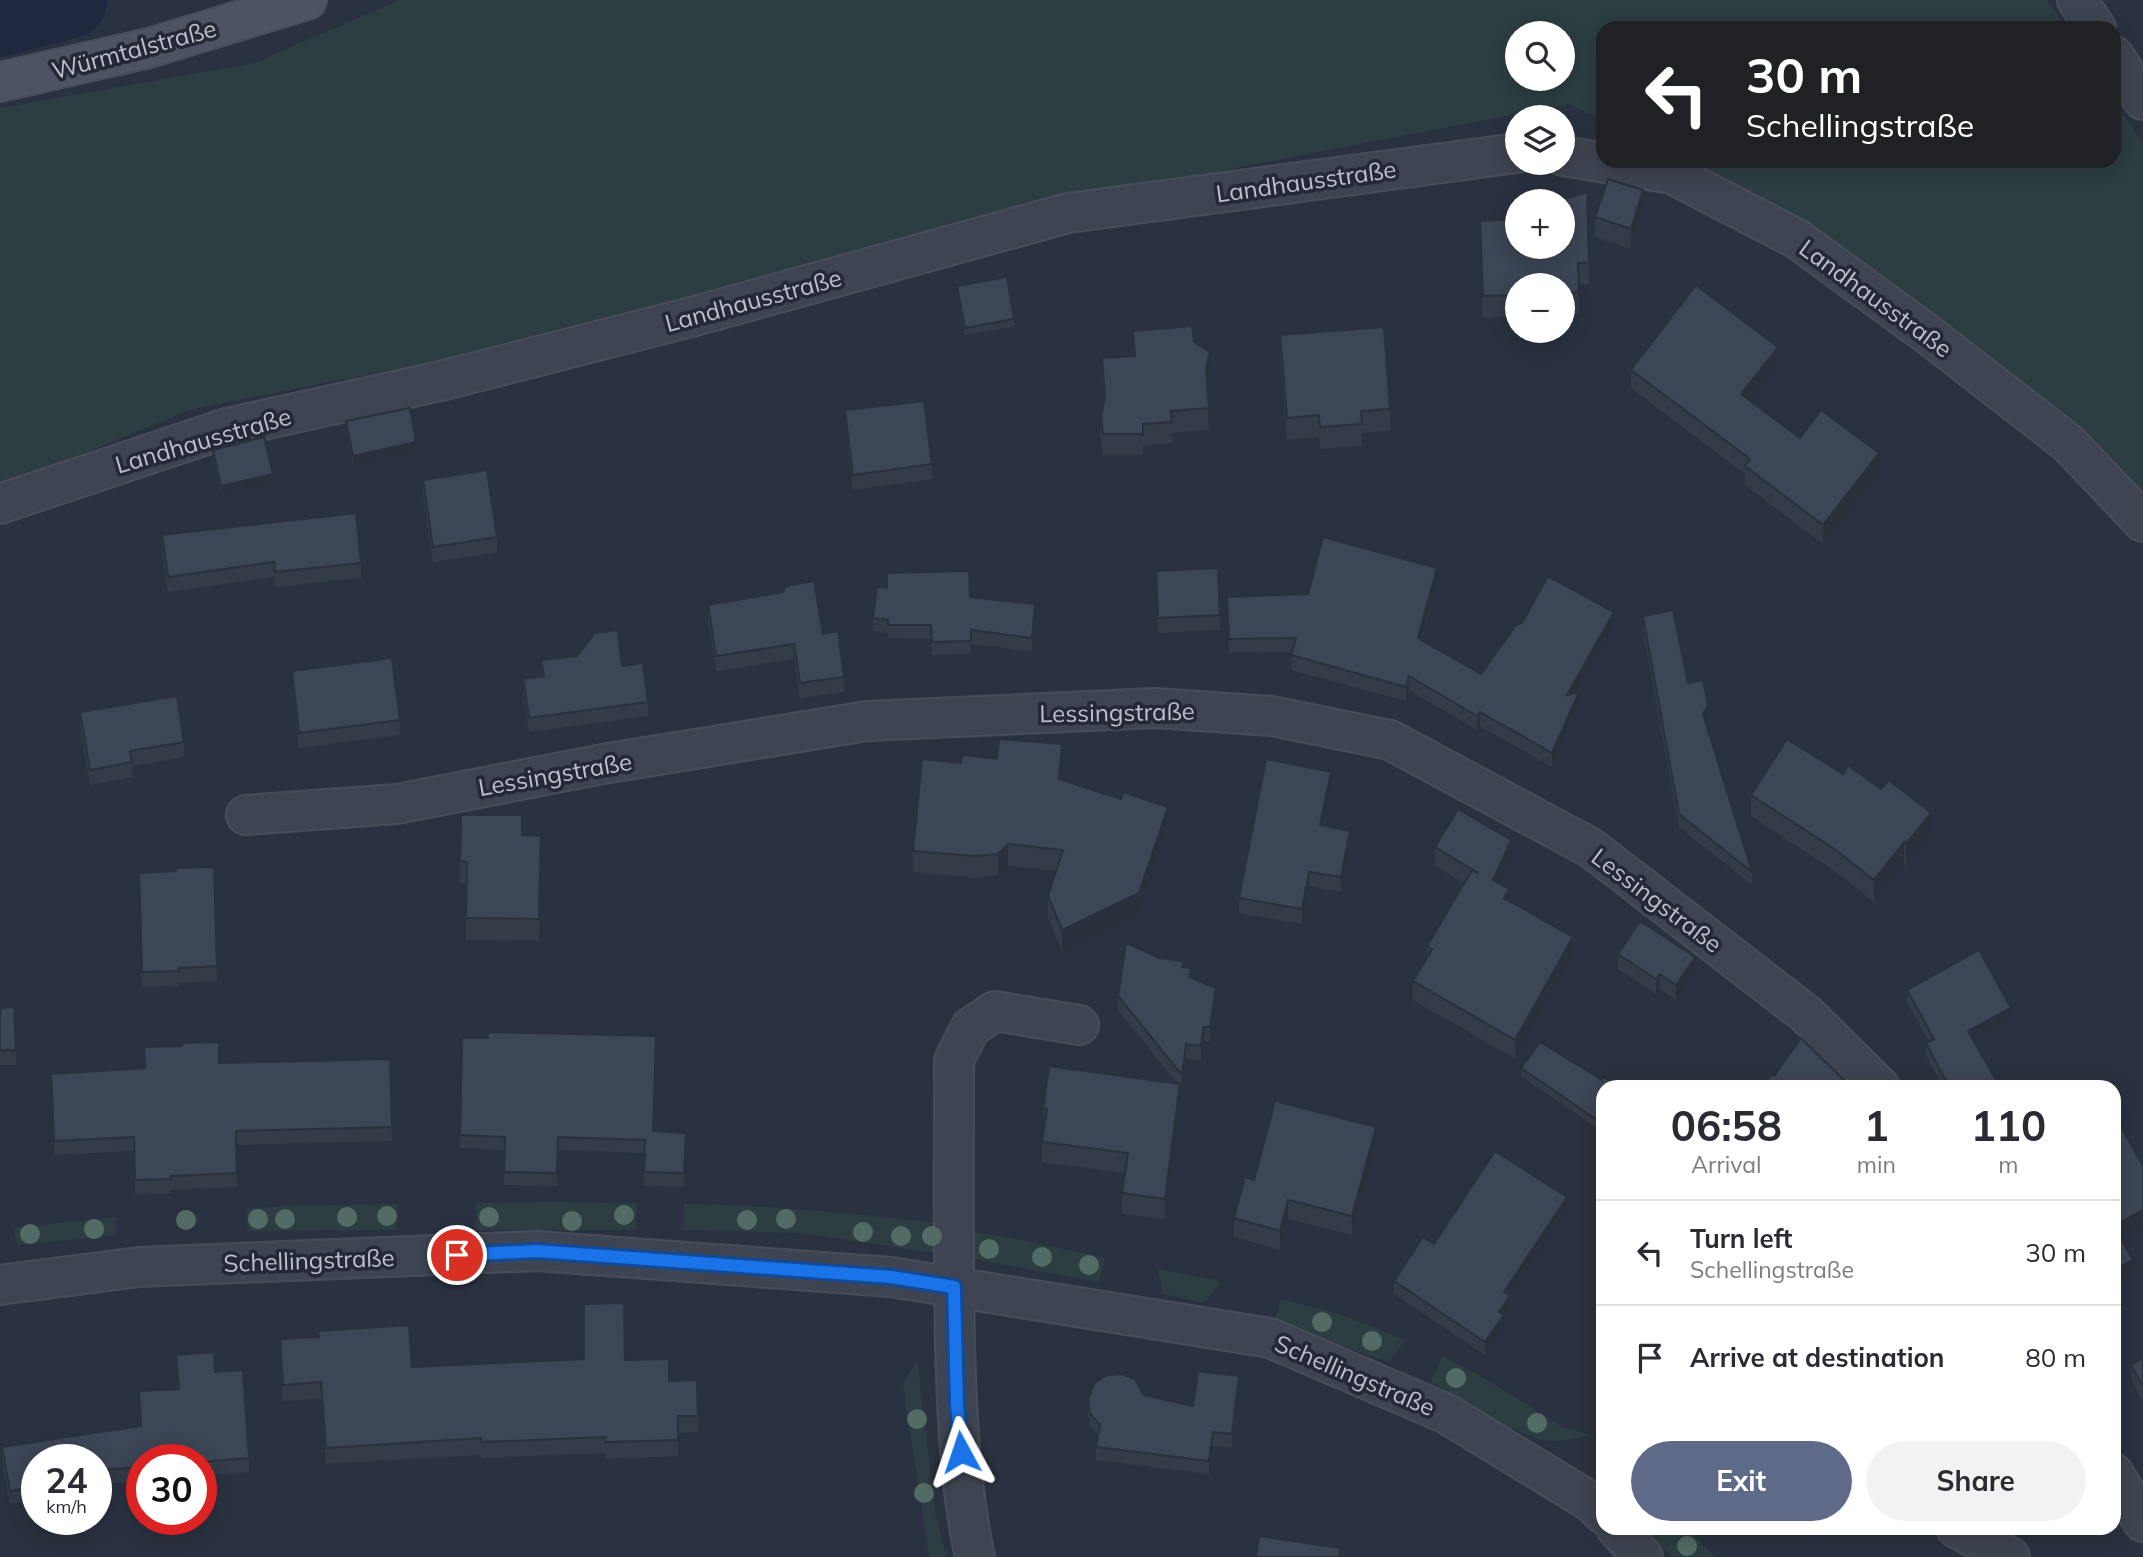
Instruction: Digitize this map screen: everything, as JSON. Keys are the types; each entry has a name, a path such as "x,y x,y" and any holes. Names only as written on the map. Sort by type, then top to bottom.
{"main road":[{"name":"Würmtalstraße","path":"0,82 149,48 307,0"}],"street":[{"path":"2077,0 2091,21"},
{"path":"2121,67 2143,100"},
{"name":"Landhausstraße","path":"0,504 227,428 445,380 668,323 1068,213 1505,155"},
{"name":"Landhausstraße","path":"1575,158 1596,161"},
{"name":"Landhausstraße","path":"1636,168 1672,174 1797,239 1926,333 2068,443 2143,522"},
{"name":"Lessingstraße","path":"246,815 397,804 603,764 866,721 1156,708 1272,716 1390,740 1591,848 1806,1014 1873,1080"},
{"path":"975,1557 968,1525 957,1404 954,1060 971,1027 995,1011 1079,1025"},
{"name":"Schellingstraße","path":"0,1285 139,1267 537,1251 891,1277 1269,1338 1447,1413 1596,1504"},
{"path":"2121,1486 2143,1522"},
{"name":"Schellingstraße","path":"1625,1535 1643,1557"},
{"path":"1969,1535 2010,1557"}],"shaded area":[{"path":"399,0 2047,0 2061,21 1596,21 1596,117 1569,104 1505,105 1505,116 1105,193 590,331 193,409 0,487 0,108 255,63"},
{"path":"2121,111 2143,144 2143,495 2076,426 1882,275 1699,168 2121,168"},
{"path":"477,1203 637,1203 636,1230 475,1230"},
{"path":"398,1204 397,1230 248,1231 246,1209"},
{"path":"684,1204 814,1211 944,1224 941,1254 801,1233 683,1230"},
{"path":"116,1217 116,1235 17,1245 14,1228"},
{"path":"964,1230 1105,1258 1099,1282 962,1257"},
{"path":"1158,1269 1220,1281 1204,1303 1163,1294"},
{"path":"1281,1299 1340,1314 1405,1340 1389,1362 1274,1323"},
{"path":"1443,1356 1489,1381 1562,1427 1591,1435 1558,1441 1540,1439 1491,1417 1430,1381"},
{"path":"917,1360 935,1512 947,1557 929,1557 903,1384"},
{"path":"1650,1535 1693,1535 1715,1557 1673,1557"}],"building":[{"path":"1608,179 1643,190 1631,229 1595,217"},
{"path":"1587,192 1589,262 1578,263 1579,292 1575,292 1575,273 1505,273 1505,295 1483,296 1480,221 1505,220 1505,259 1575,259 1575,196"},
{"path":"1007,277 1014,319 965,328 957,286"},
{"path":"1696,285 1778,347 1741,394 1800,438 1821,410 1879,453 1823,525 1745,466 1750,459 1631,370"},
{"path":"1192,326 1194,342 1210,352 1206,368 1209,408 1171,411 1172,422 1143,424 1143,434 1103,434 1101,417 1105,397 1102,358 1135,356 1133,331"},
{"path":"1384,327 1390,409 1361,411 1362,424 1320,427 1319,415 1287,418 1280,335"},
{"path":"924,401 932,464 853,475 845,410"},
{"path":"410,408 416,442 353,456 346,421"},
{"path":"264,437 273,474 221,486 213,450"},
{"path":"487,470 497,537 433,547 423,480"},
{"path":"356,513 361,563 275,572 274,562 168,577 162,535"},
{"path":"1323,537 1437,568 1418,638 1481,674 1516,625 1522,623 1548,576 1614,612 1567,695 1579,692 1552,753 1480,712 1477,716 1409,676 1406,687 1291,655 1296,638 1229,639 1227,597 1308,594"},
{"path":"1218,568 1220,615 1158,618 1156,571"},
{"path":"969,571 970,597 1035,604 1032,638 971,630 971,641 932,642 931,625 888,625 888,620 873,618 877,587 887,588 887,573"},
{"path":"814,581 823,634 838,631 844,677 800,683 794,644 716,656 708,605 783,592 786,586"},
{"path":"1673,610 1688,683 1703,680 1708,706 1703,714 1752,872 1679,814 1643,616"},
{"path":"618,630 622,666 643,663 648,702 529,718 523,679 544,676 541,660 577,656 595,633"},
{"path":"392,658 400,720 299,733 292,671"},
{"path":"177,696 184,742 130,751 132,762 90,770 80,712"},
{"path":"999,739 1062,744 1059,779 1121,799 1123,792 1168,807 1139,893 1062,930 1048,896 1063,850 1008,844 998,854 974,856 913,851 922,759 961,763 962,755 997,759"},
{"path":"1787,739 1843,774 1848,765 1881,789 1889,780 1931,813 1874,880 1833,848 1751,795"},
{"path":"1266,759 1331,772 1320,825 1350,831 1341,877 1309,872 1302,909 1239,898"},
{"path":"1458,809 1511,840 1493,880 1509,889 1504,898 1573,937 1515,1040 1413,981 1432,949 1427,946 1472,870 1478,873 1435,847"},
{"path":"461,815 522,815 522,835 541,836 539,919 466,918 467,862 460,861"},
{"path":"214,867 217,966 142,972 139,873"},
{"path":"1640,921 1695,957 1676,985 1660,974 1656,979 1618,954"},
{"path":"1126,943 1160,958 1183,961 1182,967 1191,968 1189,977 1216,988 1210,1027 1204,1027 1201,1046 1186,1044 1182,1075 1118,996"},
{"path":"1979,950 2011,1008 1968,1031 1996,1080 1945,1080 1926,1043 1934,1039 1907,990"},
{"path":"14,1007 16,1050 0,1050 0,1008"},
{"path":"488,1032 656,1036 653,1131 686,1133 684,1173 644,1172 645,1140 558,1137 557,1173 504,1172 505,1137 460,1135 462,1038 488,1038"},
{"path":"1801,1038 1844,1080 1767,1080 1772,1074 1774,1076"},
{"path":"219,1042 219,1063 390,1059 392,1127 236,1131 237,1173 171,1176 171,1179 135,1180 134,1137 54,1141 51,1074 145,1068 144,1047"},
{"path":"1540,1042 1602,1080 1596,1080 1596,1119 1521,1068"},
{"path":"1049,1066 1180,1084 1165,1199 1122,1193 1128,1153 1042,1142"},
{"path":"1275,1101 1376,1127 1352,1216 1288,1200 1280,1231 1234,1218 1245,1177 1254,1180"},
{"path":"2121,1127 2143,1166 2143,1210 2121,1222"},
{"path":"1495,1151 1567,1197 1504,1292 1510,1296 1499,1312 1504,1315 1485,1342 1394,1281 1423,1237 1434,1244"},
{"path":"2121,1239 2133,1260 2121,1266"},
{"path":"624,1303 625,1360 669,1359 669,1381 697,1380 698,1416 678,1416 678,1440 606,1442 605,1437 481,1442 481,1438 326,1448 321,1382 283,1385 280,1339 319,1337 318,1331 409,1325 412,1367 584,1359 584,1304"},
{"path":"214,1352 215,1372 243,1370 249,1458 217,1461 217,1444 126,1444 126,1468 112,1469 112,1444 22,1444 141,1426 139,1391 179,1389 176,1355"},
{"path":"2143,1358 2143,1386 2131,1365"},
{"path":"1198,1371 1239,1376 1232,1434 1213,1432 1209,1461 1096,1447 1100,1425 1090,1413 1088,1400 1094,1383 1107,1375 1122,1374 1135,1379 1144,1395 1193,1406"},
{"path":"21,1444 21,1489 10,1491 2,1447"},
{"path":"1259,1536 1340,1548 1339,1557 1256,1557"}],"waterway":[{"path":"0,18 69,0"}],"route":[{"path":"457,1255 537,1251 891,1277 954,1287 961,1452"}]}
